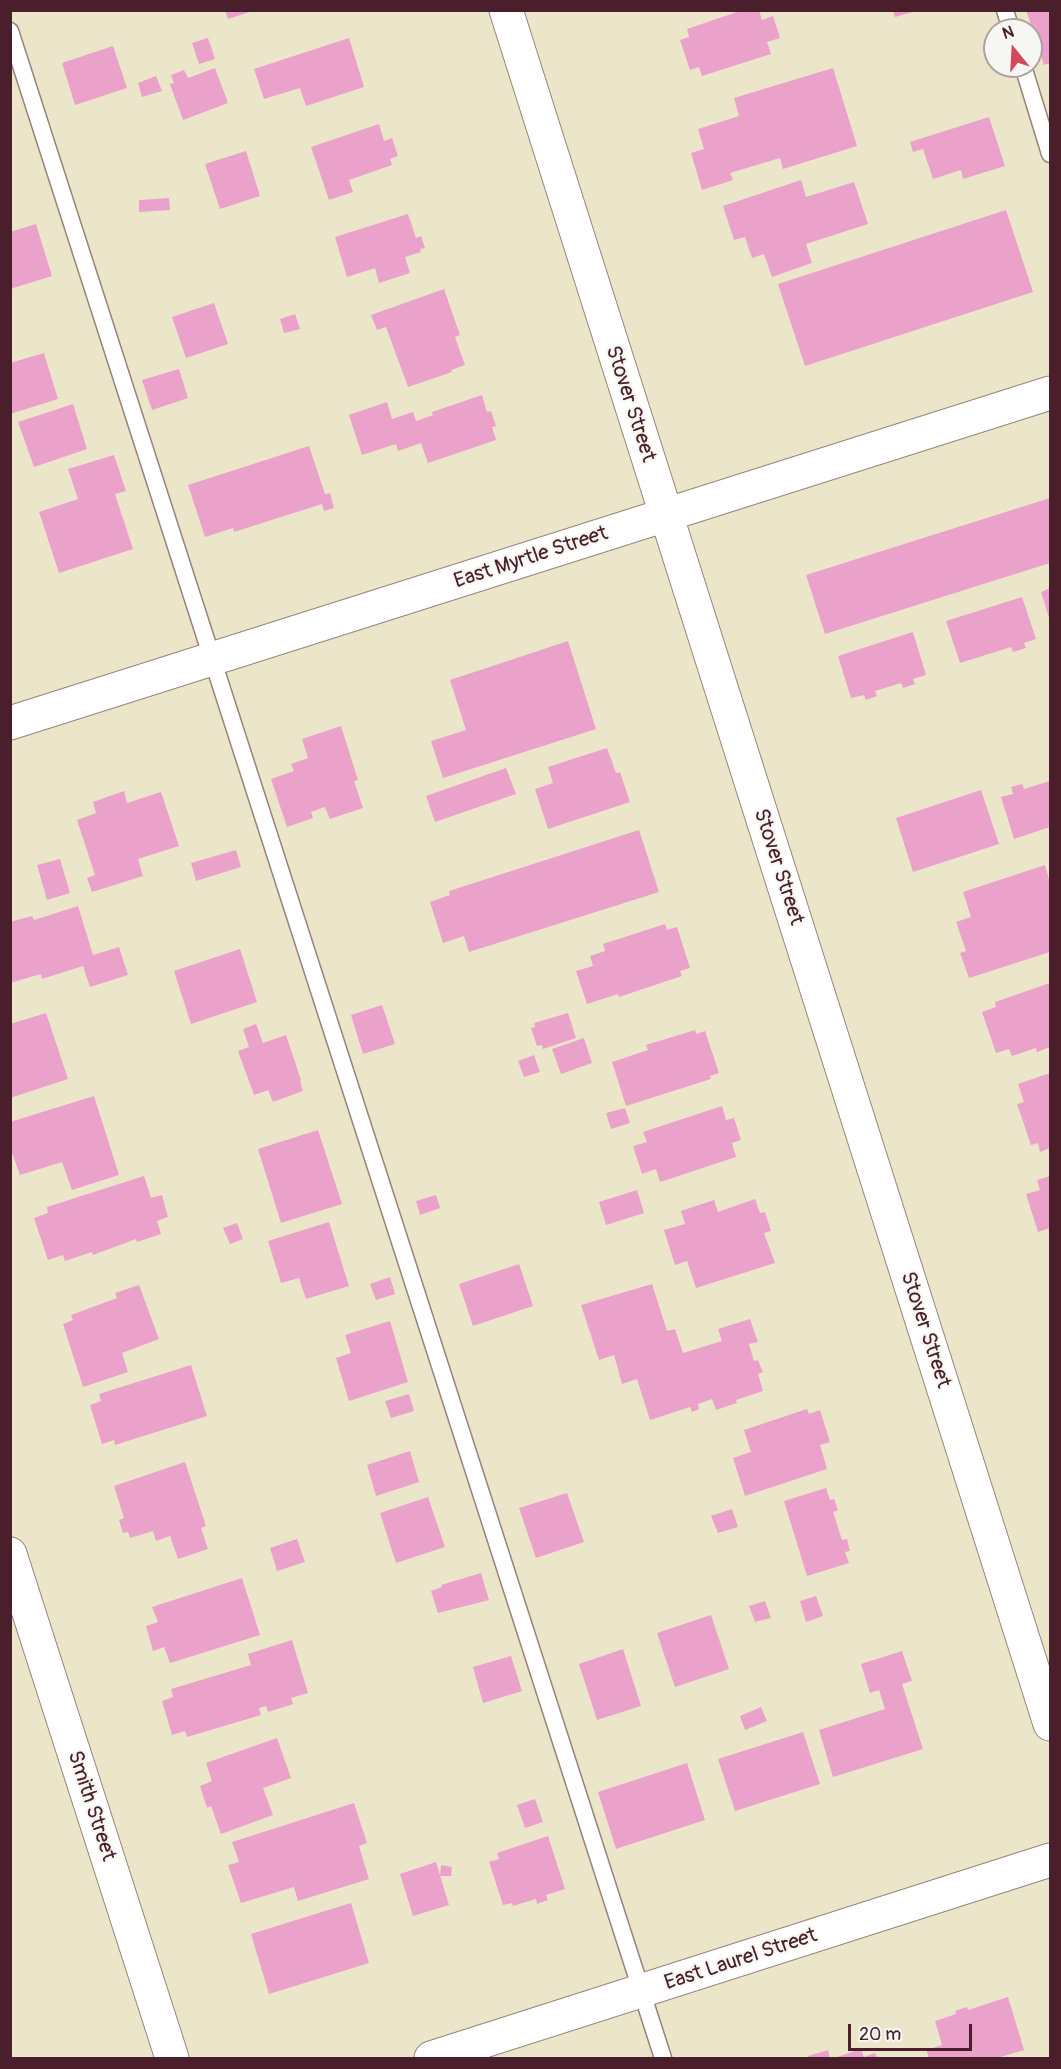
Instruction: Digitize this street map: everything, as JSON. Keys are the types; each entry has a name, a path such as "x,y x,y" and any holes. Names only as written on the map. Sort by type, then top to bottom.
{"street":[{"name":"Stover Street","path":"506,10 1050,1724"},
{"name":"East Myrtle Street","path":"10,723 1050,393"},
{"name":"Smith Street","path":"10,1554 172,2058"},
{"name":"East Laurel Street","path":"431,2058 1050,1860"}],"lane":[{"path":"10,31 663,2058"},
{"path":"1027,78 1050,154"}],"building":[{"path":"225,10 252,10 253,11 228,19"},
{"path":"743,10 759,10 762,20 773,16 780,38 767,42 771,54 702,76 699,67 690,70 680,40 689,37 687,29"},
{"path":"893,10 916,10 916,11 895,17"},
{"path":"1026,10 1050,10 1050,63 1044,65 1043,62 1043,18 1029,18"},
{"path":"208,38 215,59 199,64 192,43"},
{"path":"349,38 364,87 306,106 300,88 264,99 254,69"},
{"path":"113,46 127,88 75,105 62,63"},
{"path":"215,68 228,103 183,120 170,84 174,83 171,75 184,70 188,78"},
{"path":"833,68 857,146 783,169 780,158 730,173 733,180 702,190 691,153 704,149 698,129 739,116 734,98"},
{"path":"156,76 162,91 142,97 138,83"},
{"path":"989,117 1005,166 963,179 961,170 933,179 923,149 913,152 910,142"},
{"path":"379,124 384,141 392,138 398,156 390,159 392,165 349,180 353,192 329,200 311,147"},
{"path":"246,151 260,196 220,209 205,164"},
{"path":"801,180 806,197 854,182 868,224 806,244 812,263 772,277 764,254 752,258 745,237 734,240 723,206"},
{"path":"169,198 170,210 139,212 139,200"},
{"path":"1006,210 1033,292 805,366 778,284"},
{"path":"408,214 416,238 421,236 425,248 420,249 421,252 405,257 410,273 379,283 375,268 347,277 335,237"},
{"path":"36,224 52,276 10,289 10,232"},
{"path":"444,289 460,335 455,337 465,365 451,370 452,372 408,387 386,327 377,330 371,315"},
{"path":"214,303 228,344 186,358 172,317"},
{"path":"295,314 300,329 284,333 280,319"},
{"path":"44,353 58,399 10,414 10,363"},
{"path":"179,369 188,398 152,410 142,380"},
{"path":"482,395 487,412 491,411 496,426 492,427 496,440 428,463 421,443 398,451 396,444 362,455 349,415 387,402 392,419 413,412 416,421 433,415 432,412"},
{"path":"73,404 87,449 34,467 18,422"},
{"path":"309,446 325,494 330,493 334,508 324,511 322,504 234,532 233,528 205,537 188,485"},
{"path":"114,455 126,491 115,494 133,549 59,573 39,512 78,499 68,469"},
{"path":"1050,498 1050,563 825,634 806,575"},
{"path":"1050,588 1050,621 1041,592"},
{"path":"1022,597 1036,639 1024,643 1026,648 1013,652 1011,647 960,663 946,621"},
{"path":"913,632 926,675 913,679 915,684 903,688 901,683 875,691 877,696 866,700 864,695 851,698 838,656"},
{"path":"568,641 596,729 443,778 431,741 466,730 450,680"},
{"path":"341,726 358,780 354,781 363,808 330,819 325,807 311,812 313,818 287,827 271,779 294,771 291,764 308,758 302,739"},
{"path":"607,748 616,773 620,772 630,802 548,829 535,789 553,783 548,767"},
{"path":"506,768 516,794 435,822 426,796"},
{"path":"1050,781 1050,827 1014,839 1001,797 1013,794 1011,787 1022,784 1024,789"},
{"path":"981,790 999,844 913,872 896,818"},
{"path":"124,791 127,803 161,792 179,846 138,859 143,876 92,892 87,878 95,875 77,820 96,813 93,802"},
{"path":"639,830 659,892 469,952 464,936 443,943 430,902 450,895 449,891"},
{"path":"236,850 241,867 196,881 191,863"},
{"path":"60,859 70,893 47,900 37,865"},
{"path":"1045,865 1050,883 1050,952 969,978 960,953 966,951 956,922 971,917 963,892"},
{"path":"78,906 93,955 119,947 128,975 90,987 83,966 42,979 41,974 10,983 10,922 32,916 34,920"},
{"path":"665,924 667,930 677,927 690,968 680,971 682,976 619,997 618,994 587,1004 576,971 593,966 590,956 605,951 603,944"},
{"path":"240,949 257,1002 191,1024 174,971"},
{"path":"1050,983 1050,1047 1037,1052 1036,1048 1012,1056 1009,1049 996,1053 982,1012 996,1007 995,1002"},
{"path":"382,1005 395,1044 363,1054 351,1015"},
{"path":"46,1013 68,1079 10,1098 10,1024"},
{"path":"568,1013 576,1038 543,1049 542,1045 537,1046 531,1028 535,1027 534,1023"},
{"path":"256,1024 263,1043 286,1035 303,1091 273,1102 268,1090 254,1095 238,1051 249,1047 243,1029"},
{"path":"695,1030 696,1034 705,1031 719,1073 710,1076 711,1079 626,1106 612,1062 648,1050 646,1045"},
{"path":"584,1038 592,1063 561,1074 552,1049"},
{"path":"534,1055 540,1072 524,1077 518,1061"},
{"path":"1050,1073 1050,1148 1040,1152 1038,1143 1031,1145 1017,1104 1024,1102 1018,1084"},
{"path":"94,1096 119,1175 72,1190 62,1162 20,1175 10,1147 10,1122"},
{"path":"722,1106 726,1120 734,1118 741,1140 732,1143 736,1157 660,1182 656,1169 642,1174 633,1146 647,1142 643,1132"},
{"path":"625,1108 630,1123 611,1129 606,1113"},
{"path":"318,1130 342,1204 281,1223 258,1149"},
{"path":"144,1176 151,1198 162,1195 168,1217 157,1221 161,1234 137,1242 136,1239 93,1255 92,1252 65,1261 63,1255 48,1260 34,1218 48,1213 47,1207"},
{"path":"1050,1176 1050,1228 1038,1232 1026,1194 1040,1190 1037,1180"},
{"path":"637,1190 644,1213 606,1225 599,1202"},
{"path":"436,1195 440,1208 420,1215 416,1201"},
{"path":"755,1199 760,1213 765,1212 771,1231 764,1233 775,1263 696,1288 687,1261 675,1265 664,1230 685,1224 681,1211 714,1200 718,1212"},
{"path":"329,1222 349,1286 306,1299 299,1278 281,1283 268,1241"},
{"path":"237,1223 243,1239 230,1244 223,1228"},
{"path":"519,1264 533,1306 473,1326 459,1284"},
{"path":"390,1277 395,1294 376,1300 370,1284"},
{"path":"652,1284 667,1331 675,1329 683,1353 722,1341 718,1329 750,1319 758,1342 749,1344 754,1361 758,1360 763,1372 758,1374 763,1391 716,1410 712,1399 698,1404 699,1409 692,1412 690,1407 650,1420 637,1379 622,1384 614,1355 599,1360 581,1305"},
{"path":"139,1285 159,1339 122,1353 128,1372 83,1387 63,1324 73,1320 71,1315 117,1298 115,1293"},
{"path":"390,1321 408,1382 349,1401 336,1358 351,1353 345,1335"},
{"path":"191,1365 207,1416 115,1445 114,1440 102,1444 90,1405 101,1401 99,1394"},
{"path":"409,1394 414,1411 391,1418 385,1401"},
{"path":"807,1409 809,1414 820,1410 830,1442 820,1445 827,1469 745,1496 733,1458 751,1452 744,1430"},
{"path":"410,1451 419,1482 376,1496 367,1465"},
{"path":"185,1462 206,1526 201,1528 208,1549 178,1559 170,1536 156,1541 153,1531 130,1538 128,1532 123,1533 119,1520 124,1518 114,1486"},
{"path":"826,1488 830,1500 834,1499 838,1510 833,1512 842,1540 847,1539 850,1551 845,1552 849,1563 807,1576 784,1501"},
{"path":"567,1493 584,1542 536,1558 519,1508"},
{"path":"428,1497 445,1547 396,1563 380,1513"},
{"path":"732,1509 738,1527 718,1533 711,1516"},
{"path":"297,1539 305,1562 277,1571 270,1548"},
{"path":"481,1573 489,1600 438,1613 431,1591 442,1587 441,1585"},
{"path":"242,1578 260,1635 170,1663 164,1647 153,1651 146,1626 158,1622 152,1607"},
{"path":"816,1596 823,1616 806,1622 800,1601"},
{"path":"765,1601 771,1618 755,1622 749,1606"},
{"path":"711,1615 729,1669 675,1687 657,1633"},
{"path":"292,1640 308,1693 291,1698 293,1704 268,1712 266,1706 259,1708 261,1715 187,1737 185,1731 172,1735 162,1701 173,1697 171,1689 251,1665 248,1654"},
{"path":"623,1649 641,1706 597,1720 579,1664"},
{"path":"902,1651 912,1681 902,1684 923,1749 833,1777 819,1730 885,1709 879,1690 870,1693 861,1664"},
{"path":"511,1656 522,1691 483,1703 473,1667"},
{"path":"761,1707 767,1721 745,1730 740,1716"},
{"path":"803,1732 820,1784 735,1811 718,1759"},
{"path":"277,1738 291,1778 263,1788 273,1815 221,1834 211,1806 207,1808 200,1786 212,1781 206,1763"},
{"path":"687,1763 705,1820 616,1849 598,1792"},
{"path":"535,1799 543,1822 525,1828 517,1805"},
{"path":"354,1803 367,1843 359,1846 369,1879 298,1901 294,1887 241,1903 228,1865 239,1862 232,1842"},
{"path":"548,1836 565,1889 546,1895 548,1900 537,1904 536,1899 513,1906 512,1903 503,1905 489,1862 499,1859 497,1853"},
{"path":"436,1862 449,1905 413,1916 400,1874"},
{"path":"441,1865 452,1867 451,1876 440,1876"},
{"path":"351,1903 369,1963 269,1994 251,1934"},
{"path":"1008,1997 1024,2050 997,2058 929,2058 926,2050 942,2045 935,2021 956,2014 955,2011 967,2007 968,2010"},
{"path":"861,2049 864,2057 875,2053 877,2058 834,2058"},
{"path":"828,2050 830,2058 808,2058 808,2056"}]}
